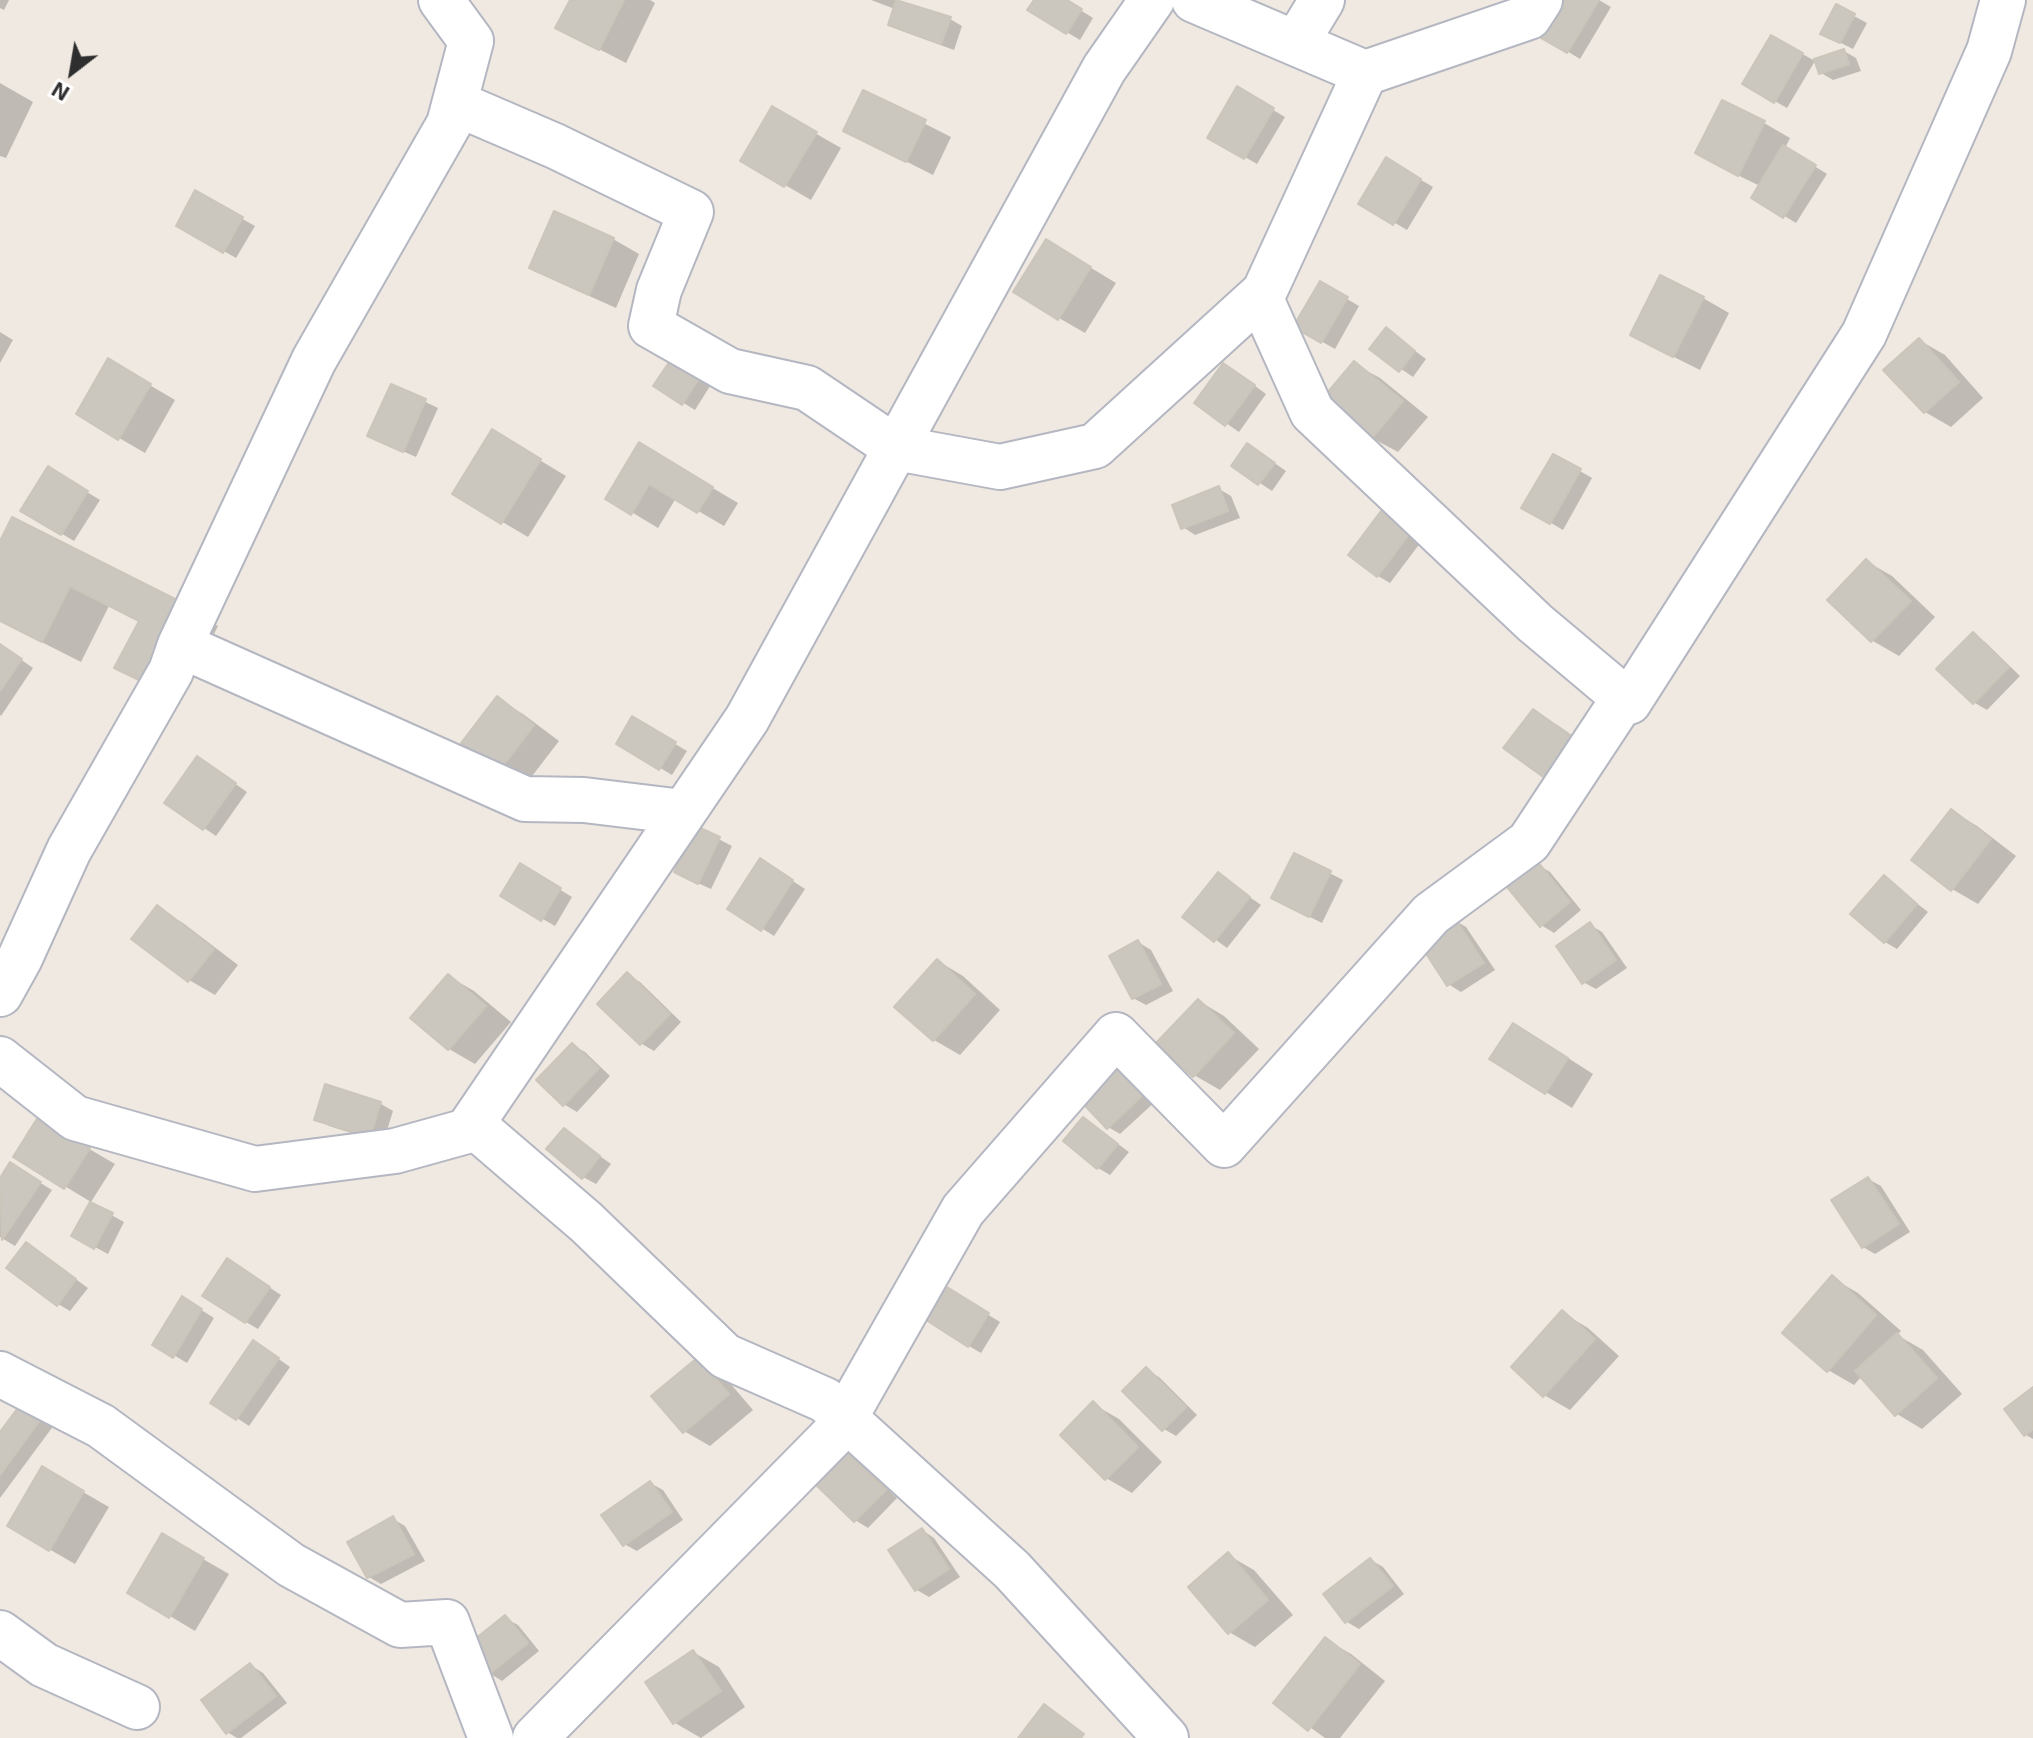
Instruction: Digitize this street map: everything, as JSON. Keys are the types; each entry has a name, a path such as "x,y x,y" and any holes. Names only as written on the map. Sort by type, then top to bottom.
{"street":[{"path":"0,1059 75,1118 255,1169 395,1151 467,1131 747,719 1104,69 1152,0"},
{"path":"1194,0 1365,73 1529,17 1540,0"},
{"path":"1296,43 1322,0"},
{"path":"1365,73 1261,299 1312,412 1535,623 1629,702 1864,334 1989,51 2003,0"},
{"path":"0,994 20,958 69,850 171,671 180,645 314,360 449,124 471,41 446,2"},
{"path":"455,103 555,146 691,212 659,290 651,326 730,371 807,388 896,448 1000,467 1095,446 1263,293"},
{"path":"180,645 525,799 584,800 683,812"},
{"path":"535,1738 838,1430 963,1210 1116,1035 1224,1145 1431,914 1529,842 1624,698"},
{"path":"472,1124 586,1222 725,1356 825,1400 1012,1570 1166,1738"},
{"path":"0,1374 101,1426 305,1573 400,1625 447,1622 491,1738"},
{"path":"0,1633 44,1665 137,1707"}],"building":[{"path":"570,0 624,0 599,50 555,28"},
{"path":"896,0 951,17 941,44 888,25"},
{"path":"1034,0 1067,0 1082,9 1066,34 1027,10"},
{"path":"1555,0 1599,0 1567,53 1534,34"},
{"path":"1836,4 1855,14 1840,43 1820,34"},
{"path":"1771,35 1803,53 1774,103 1742,84"},
{"path":"1844,49 1849,64 1819,74 1814,59"},
{"path":"1237,86 1274,108 1244,159 1207,138"},
{"path":"863,90 926,120 906,162 843,131"},
{"path":"1722,100 1765,121 1738,176 1695,153"},
{"path":"772,106 817,132 784,187 740,161"},
{"path":"1783,145 1816,165 1783,218 1751,198"},
{"path":"1386,157 1421,179 1393,225 1358,204"},
{"path":"195,190 243,217 223,253 176,226"},
{"path":"554,211 614,238 589,295 529,268"},
{"path":"1046,239 1091,267 1058,320 1013,292"},
{"path":"1660,275 1704,297 1673,357 1630,335"},
{"path":"1320,281 1348,297 1321,343 1293,327"},
{"path":"1386,327 1415,351 1399,372 1369,349"},
{"path":"1919,338 1959,382 1924,413 1883,370"},
{"path":"678,349 706,367 682,405 653,386"},
{"path":"108,358 151,384 118,440 76,414"},
{"path":"1354,361 1403,401 1371,439 1322,399"},
{"path":"1223,363 1255,385 1225,426 1194,403"},
{"path":"391,384 426,399 403,452 367,436"},
{"path":"492,429 541,459 501,524 452,494"},
{"path":"639,442 713,487 697,513 649,484 631,515 605,499"},
{"path":"1247,443 1275,463 1258,485 1231,466"},
{"path":"1553,454 1581,469 1550,524 1521,508"},
{"path":"48,466 88,491 61,535 20,511"},
{"path":"1219,486 1228,511 1181,529 1172,505"},
{"path":"1381,511 1410,533 1377,577 1348,555"},
{"path":"12,517 181,602 141,681 114,668 139,621 70,586 42,642 0,621 0,541"},
{"path":"1866,559 1911,601 1871,642 1827,600"},
{"path":"1973,632 2009,667 1973,704 1936,669"},
{"path":"0,644 22,659 0,691"},
{"path":"497,696 534,725 499,771 461,743"},
{"path":"1533,709 1582,744 1553,784 1503,748"},
{"path":"632,716 676,742 659,770 616,744"},
{"path":"197,756 236,783 203,830 164,803"},
{"path":"1951,809 1991,839 1951,891 1911,860"},
{"path":"696,826 720,837 698,884 674,872"},
{"path":"1294,853 1331,871 1309,917 1271,898"},
{"path":"760,858 793,880 761,931 727,909"},
{"path":"1538,862 1570,902 1540,927 1507,887"},
{"path":"520,863 561,888 541,921 500,896"},
{"path":"1218,872 1250,897 1214,942 1182,917"},
{"path":"1884,875 1917,904 1884,943 1850,914"},
{"path":"157,905 214,949 188,982 131,939"},
{"path":"1454,917 1484,963 1447,986 1418,941"},
{"path":"1590,922 1616,960 1582,984 1556,946"},
{"path":"1138,940 1161,984 1132,999 1109,956"},
{"path":"937,959 975,994 933,1041 894,1007"},
{"path":"627,972 670,1014 640,1045 597,1004"},
{"path":"448,974 486,1006 448,1050 410,1018"},
{"path":"1198,999 1234,1033 1193,1077 1156,1043"},
{"path":"1513,1023 1568,1058 1545,1094 1489,1059"},
{"path":"572,1043 599,1068 563,1106 536,1080"},
{"path":"1113,1055 1147,1091 1107,1129 1073,1093"},
{"path":"325,1084 381,1102 370,1137 314,1120"},
{"path":"38,1117 90,1148 64,1189 13,1157"},
{"path":"1083,1117 1118,1144 1097,1169 1063,1141"},
{"path":"564,1128 600,1156 582,1179 546,1149"},
{"path":"10,1162 41,1182 2,1240 0,1178"},
{"path":"1868,1177 1899,1224 1862,1248 1831,1200"},
{"path":"90,1202 113,1213 94,1249 71,1236"},
{"path":"26,1242 76,1279 57,1306 6,1268"},
{"path":"227,1258 270,1287 245,1323 202,1296"},
{"path":"1832,1275 1876,1315 1827,1372 1782,1333"},
{"path":"947,1287 989,1313 968,1347 926,1320"},
{"path":"182,1296 202,1309 173,1358 152,1345"},
{"path":"1562,1310 1595,1339 1543,1397 1511,1367"},
{"path":"1897,1333 1937,1378 1895,1416 1855,1371"},
{"path":"253,1340 279,1358 236,1420 210,1403"},
{"path":"697,1358 729,1394 683,1433 651,1396"},
{"path":"1146,1367 1186,1407 1162,1431 1122,1391"},
{"path":"2033,1387 2033,1429 2024,1436 2004,1409"},
{"path":"29,1393 49,1408 0,1475 0,1432"},
{"path":"1093,1401 1138,1447 1105,1480 1060,1435"},
{"path":"842,1449 886,1490 854,1522 811,1480"},
{"path":"42,1466 84,1491 49,1551 7,1526"},
{"path":"650,1481 672,1512 623,1546 601,1515"},
{"path":"393,1516 414,1554 367,1578 347,1542"},
{"path":"922,1528 949,1569 915,1591 888,1550"},
{"path":"162,1533 204,1558 169,1618 127,1593"},
{"path":"1228,1552 1268,1600 1228,1634 1188,1587"},
{"path":"1370,1558 1393,1586 1345,1623 1323,1594"},
{"path":"505,1615 528,1643 488,1675 465,1647"},
{"path":"1325,1637 1360,1664 1308,1731 1273,1703"},
{"path":"693,1650 721,1691 673,1724 645,1682"},
{"path":"250,1663 276,1696 226,1734 201,1700"},
{"path":"1044,1704 1084,1734 1081,1738 1018,1738"}]}
